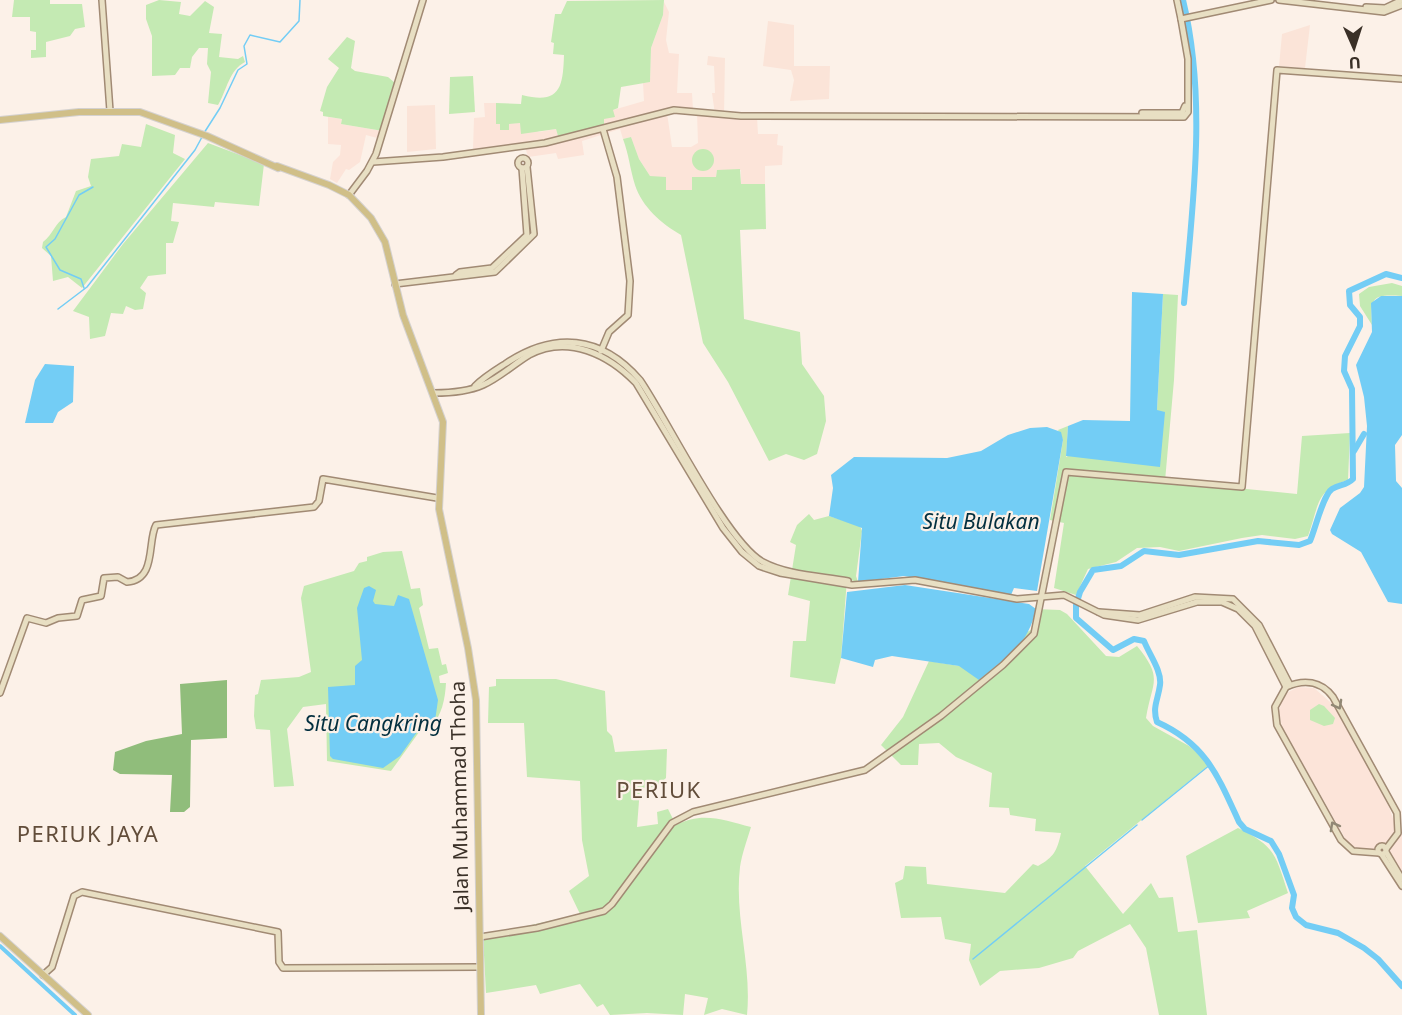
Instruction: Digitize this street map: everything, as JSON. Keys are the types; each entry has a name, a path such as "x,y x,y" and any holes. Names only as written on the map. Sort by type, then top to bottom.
{"main road":[{"name":"Jalan Muhammad Thoha","path":"0,120 110,111 140,112 206,135 349,195 374,228 390,265 403,315 443,422 437,498 476,687 481,1015"},
{"name":"Jalan Muhammad Thoha","path":"329,186 360,208"},
{"path":"0,936 88,1015"}],"street":[{"path":"102,0 110,111"},
{"path":"349,195 372,162 423,0"},
{"path":"372,162 443,157 521,147 674,110 741,116 1183,113 1185,61 1177,0"},
{"path":"1180,17 1257,0"},
{"path":"1192,14 1271,0"},
{"path":"1279,0 1384,12 1402,5"},
{"path":"1302,0 1382,8 1402,0"},
{"path":"480,937 537,928 604,911 612,904 672,823 693,812 868,768 941,716 1025,645 1034,634 1064,474 1069,472 1240,488 1244,485 1248,394 1277,69 1402,79"},
{"path":"601,351 609,332 627,315 630,281 616,172 603,129"},
{"path":"394,284 495,272 531,238 534,231 525,168 528,160 522,158 521,147"},
{"path":"434,393 458,393 483,385 532,354 548,349 573,348 601,351 636,383 723,528 742,552 760,564 855,585 915,580 1017,599 1055,594 1099,612 1140,615 1195,597 1233,599 1260,625 1288,686"},
{"path":"0,693 27,618 46,623 58,618 77,616 82,600 101,596 104,578 118,577 127,582 136,580 151,560 152,533 156,525 314,507 319,501 323,479 437,498"},
{"path":"1313,682 1328,690 1333,697 1397,813 1398,832 1383,852 1353,851 1341,840 1277,724 1275,707 1288,686 1313,682"},
{"path":"1383,852 1402,879"},
{"path":"1383,852 1402,886"},
{"path":"43,975 52,967 74,896 82,892 278,932 279,962 283,968 479,967"}],"shaded area":[{"path":"664,2 669,12 666,40 669,53 679,54 677,93 692,93 693,110 667,113 672,147 691,147 698,143 697,113 720,118 757,117 758,134 778,134 777,145 783,146 782,165 765,166 765,184 741,184 741,170 717,170 716,177 692,177 693,190 666,190 650,176 639,159 631,137 623,139 620,129 582,141 584,155 558,159 556,153 528,157 524,143 473,150 474,118 485,117 484,103 496,103 496,124 520,123 539,132 556,129 558,136 604,119 613,110 644,101 643,83 650,82 651,48 663,15"},
{"path":"768,21 794,25 794,66 830,66 829,99 790,101 794,80 791,70 763,66"},
{"path":"1310,25 1305,68 1279,66 1282,34"},
{"path":"708,56 725,58 724,115 715,114 712,93 715,93 714,66 707,65"},
{"path":"435,105 436,149 407,152 407,106"},
{"path":"328,117 342,119 341,124 383,131 381,139 366,135 360,162 349,170 346,169 337,183 330,179 333,162 340,155 341,145 328,144"},
{"path":"1298,687 1314,688 1337,708 1389,807 1396,827 1402,830 1402,877 1389,854 1390,842 1373,854 1359,853 1349,845 1282,727 1279,712 1283,695"}],"green space":[{"path":"14,0 50,0 50,4 82,4 85,27 75,29 70,36 46,42 46,57 31,58 31,50 36,50 36,32 30,31 30,17 12,17"},
{"path":"159,0 181,2 179,14 190,16 205,1 214,7 209,33 222,34 219,57 238,59 243,56 245,62 235,70 218,105 208,103 211,72 207,64 208,48 199,48 192,57 190,68 180,68 175,75 152,76 152,36 146,19 146,5"},
{"path":"664,0 663,15 651,48 650,82 621,87 618,108 613,110 615,117 604,119 604,125 558,136 556,129 521,134 520,123 509,124 509,130 500,130 500,124 496,124 496,103 521,104 522,95 544,97 557,91 562,76 564,55 553,54 554,43 551,42 555,14 561,14 567,1"},
{"path":"347,37 355,41 351,68 355,71 388,77 395,83 383,131 341,124 342,119 323,116 323,112 320,111 327,87 339,68 328,59"},
{"path":"473,76 475,112 449,114 450,77"},
{"path":"146,124 175,135 173,153 185,159 82,288 68,277 53,281 51,256 42,248 43,242 66,217 76,191 91,186 88,177 91,159 119,156 122,144 141,147"},
{"path":"631,137 639,159 650,176 666,177 666,190 692,190 692,177 716,177 717,170 740,169 741,184 765,184 766,229 740,230 744,319 800,332 802,364 824,396 826,421 817,454 804,460 786,454 769,461 728,382 703,343 681,235 654,214 638,193 623,139"},
{"path":"208,143 264,164 259,206 215,202 214,207 173,203 171,221 179,222 173,243 166,243 166,274 148,276 140,288 146,293 143,309 135,310 126,306 123,314 111,313 105,336 90,339 89,317 73,311 123,244"},
{"path":"699,149 707,149 714,156 714,164 707,171 699,171 692,164 692,156"},
{"path":"1392,283 1402,286 1402,296 1385,296 1375,299 1372,308 1372,325 1360,306 1359,294 1369,287"},
{"path":"1163,294 1178,295 1174,380 1165,481 1297,494 1302,436 1350,433 1348,480 1337,484 1324,494 1308,536 1295,539 1262,535 1179,551 1160,547 1137,548 1116,562 1088,569 1076,595 1054,588 1064,523 1050,520 1063,440 1058,430 1068,426 1066,457 1157,410"},
{"path":"809,514 814,520 829,516 860,526 862,531 856,576 858,582 847,579 841,658 835,684 790,677 793,641 806,641 810,601 788,595 796,545 790,542 797,525"},
{"path":"402,551 411,589 420,588 423,605 419,608 429,649 438,648 442,665 446,664 448,673 439,676 440,683 446,683 444,701 438,717 431,728 422,728 391,771 327,761 326,704 303,707 287,729 294,786 274,787 270,730 256,729 255,695 258,694 261,680 299,677 311,672 301,598 304,586 354,571 359,563 367,561 367,557 383,552"},
{"path":"1036,609 1060,610 1067,614 1106,656 1119,657 1137,646 1151,666 1154,680 1146,718 1153,726 1189,746 1210,764 1085,866 1123,914 1151,883 1159,898 1173,897 1178,932 1197,930 1207,1015 1159,1015 1146,948 1130,924 1078,951 1073,958 1039,968 1000,971 980,986 969,960 971,944 945,939 941,917 901,918 895,883 903,879 905,866 926,867 927,884 1005,893 1033,864 1038,866 1043,863 1056,849 1061,833 1035,831 1036,819 1010,815 1009,808 989,807 992,773 956,757 939,743 919,744 918,765 901,765 881,745 903,717 929,661 959,666 1031,630"},
{"path":"496,679 556,679 605,691 607,731 612,736 615,752 667,749 666,778 656,787 640,788 637,827 658,824 657,812 668,809 676,825 695,818 713,818 751,827 741,862 739,886 747,978 747,1015 722,1009 704,1015 708,998 685,994 683,1015 647,1013 610,1015 603,1004 597,1007 580,984 540,994 536,985 486,993 483,936 580,914 569,891 589,876 582,840 580,781 527,777 524,723 488,723 489,687 496,686"},
{"path":"227,680 227,738 191,740 190,807 184,812 170,812 172,775 120,774 113,770 115,752 146,741 182,734 180,684"},
{"path":"1319,704 1335,718 1333,724 1324,726 1310,720 1310,710"},
{"path":"1238,828 1260,841 1272,853 1288,893 1247,911 1250,918 1198,923 1186,856"}],"water":[{"path":"1132,292 1163,294 1157,410 1165,412 1160,467 1066,456 1068,426 1083,420 1130,421"},
{"path":"1381,296 1402,296 1402,435 1395,445 1396,481 1402,488 1402,604 1388,602 1361,552 1332,534 1330,530 1340,508 1360,493 1364,487 1367,426 1364,397 1356,365 1372,332 1371,303"},
{"path":"45,364 74,366 73,402 58,412 53,423 25,423 35,380"},
{"name":"Situ Bulakan","path":"1047,427 1061,432 1063,440 1037,591 1014,588 1011,595 904,576 858,582 862,528 829,516 833,488 831,475 854,457 947,458 981,451 1008,435 1030,428"},
{"path":"905,585 1029,604 1036,609 1022,642 979,680 959,666 892,656 875,660 873,667 841,658 847,592"},
{"name":"Situ Cangkring","path":"369,586 376,590 373,601 375,604 394,606 398,595 409,599 438,700 435,721 429,726 422,725 400,756 383,768 333,759 330,756 328,687 355,685 355,666 362,660 357,608 364,588"}],"waterway":[{"path":"204,133 220,108 238,70 247,64 244,46 250,35 280,42 299,21 300,0"},
{"path":"1183,0 1195,75 1196,113 1194,189 1184,303"},
{"path":"58,309 87,287 195,150 202,137"},
{"path":"84,288 81,279 60,270 46,247 55,239 79,195 93,187"},
{"path":"1402,278 1386,274 1349,291 1350,305 1360,317 1360,326 1345,356 1344,371 1352,389 1353,479 1332,489 1329,493 1322,505 1310,541 1299,545 1258,541 1179,555 1144,551 1121,566 1093,570 1080,592 1076,605 1076,618 1113,650 1134,639 1144,641 1160,680 1155,708 1157,722 1188,740 1199,751 1217,776 1239,822 1245,829 1271,841 1279,854 1294,895 1292,908 1296,917 1306,925 1338,933 1364,948 1378,959 1402,986"},
{"path":"1354,451 1364,434"},
{"path":"1142,820 1211,764"},
{"path":"973,959 1137,825"},
{"path":"0,946 75,1015"}],"district":[{"name":"PERIUK","path":"659,789"},
{"name":"PERIUK JAYA","path":"88,833"}]}
